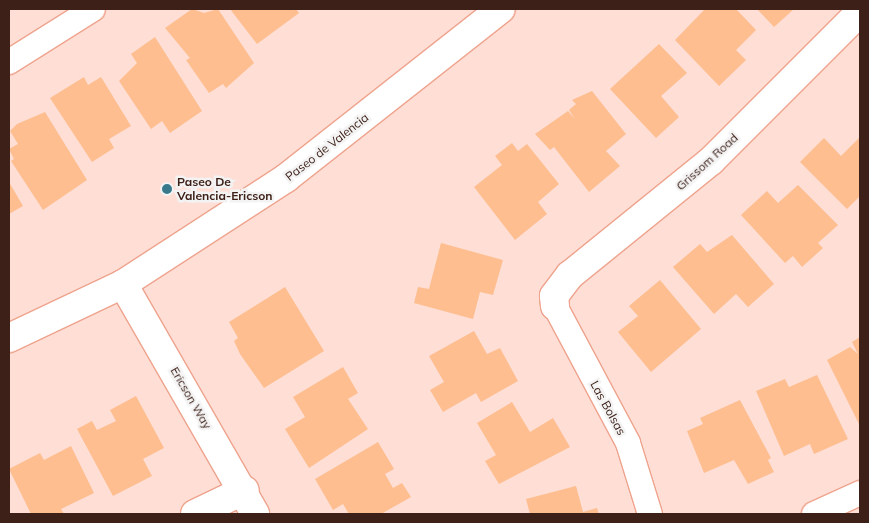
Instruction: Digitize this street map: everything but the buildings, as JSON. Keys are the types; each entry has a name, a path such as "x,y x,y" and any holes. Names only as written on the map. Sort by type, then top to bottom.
{"street":[{"path":"9,62 93,9"},
{"name":"Paseo de Valencia","path":"9,338 123,284 286,178 501,9"},
{"name":"Grissom Road","path":"555,306 554,296 570,275 711,161 860,12"},
{"name":"Ericson Way","path":"123,284 250,502"},
{"name":"Las Bolsas","path":"555,306 628,443 650,514"},
{"path":"814,514 860,493"},
{"path":"195,514 250,502"}],"place":[{"name":"Paseo De Valencia-Ericson","path":"167,189"}]}
